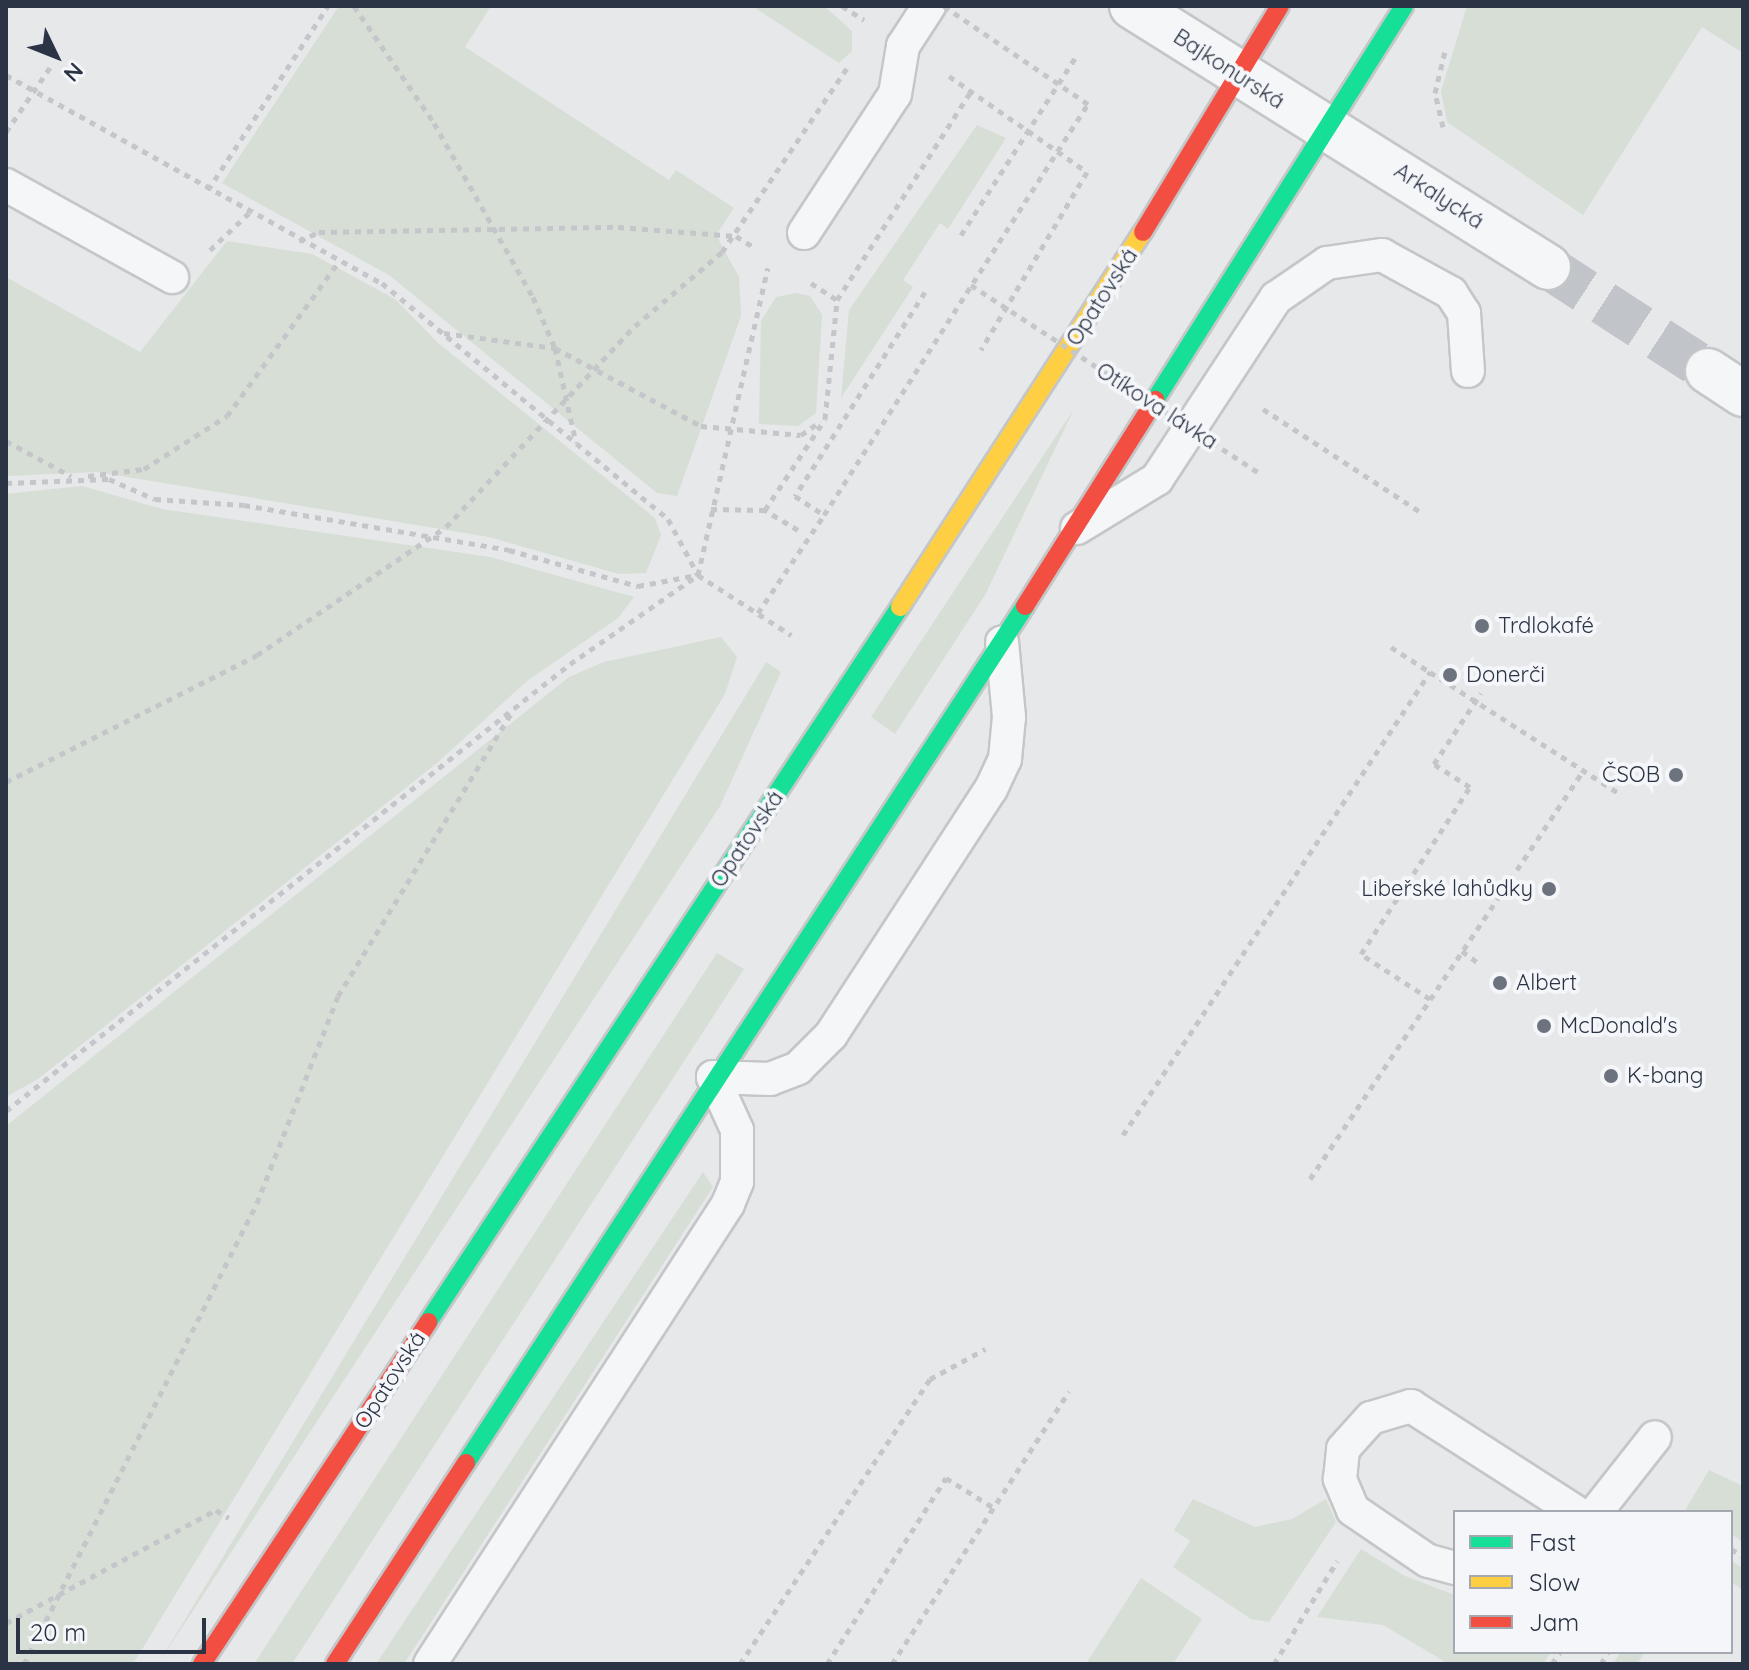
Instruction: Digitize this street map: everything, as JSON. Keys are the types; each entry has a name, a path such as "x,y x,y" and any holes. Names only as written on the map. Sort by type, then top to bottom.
{"main road":[{"name":"Opatovská","path":"202,1664 854,678 1280,6"},
{"path":"335,1664 713,1077 1002,642 1404,6"}],"street":[{"name":"Bajkonurská","path":"1132,6 1327,130"},
{"name":"Arkalycká","path":"1327,130 1548,267"}],"lane":[{"path":"804,233 895,94 903,46 929,6"},
{"path":"6,185 172,277"},
{"path":"1074,530 1157,479 1276,298 1327,263 1382,255 1451,293 1464,313 1468,371"},
{"path":"430,1664 728,1204 737,1182 737,1130 713,1077 770,1079 798,1068 831,1035 1005,759 1002,642"},
{"path":"1453,1567 1428,1561 1363,1519 1340,1479 1347,1439 1371,1418 1411,1406 1573,1510"},
{"path":"1598,1510 1655,1437"}],"path":[{"path":"208,190 328,6"},
{"path":"354,6 434,123 555,348 576,444"},
{"path":"758,613 1088,104 944,6"},
{"path":"1443,127 1435,93 1448,39"},
{"path":"6,782 257,655 431,537 548,421 595,367 736,236 857,53"},
{"path":"961,235 1075,58"},
{"path":"6,132 53,63"},
{"path":"6,75 299,241 382,283 668,519 698,575 791,635"},
{"path":"765,510 825,419 837,300 971,91"},
{"path":"981,350 1087,172 1027,130"},
{"path":"299,241 319,232 618,227 736,236 759,250"},
{"path":"6,1111 514,709 698,575 729,427 771,258 784,266"},
{"path":"6,483 144,469 227,416 339,261"},
{"path":"797,275 837,300"},
{"name":"Otíkova lávka","path":"971,285 1262,475"},
{"path":"824,515 795,496 925,292"},
{"path":"443,333 555,348 701,426 801,435 825,419"},
{"path":"1263,410 1422,513"},
{"path":"6,441 73,478 109,479 155,499 244,505 431,537 638,586 698,575"},
{"path":"711,509 765,510 798,530"},
{"path":"1391,647 1620,794"},
{"path":"1123,1135 1430,672"},
{"path":"1430,999 1361,954 1470,787 1434,764 1481,693"},
{"path":"24,1664 257,1203 338,996 514,709"},
{"path":"1310,1179 1583,771"},
{"path":"1462,951 1477,962"},
{"path":"740,1664 930,1379 985,1349"},
{"path":"892,1664 1069,1391"},
{"path":"827,1664 946,1478 994,1508"},
{"path":"6,1623 216,1510 229,1518"},
{"path":"1274,1664 1363,1519"}],"shaded area":[{"path":"339,6 491,6 465,47 669,180 676,170 734,208 716,235 739,277 741,316 677,496 657,493 389,275 222,183"},
{"path":"752,6 824,6 852,31 852,51 839,63"},
{"path":"1467,6 1743,6 1743,53 1702,27 1583,215 1447,122 1441,91"},
{"path":"977,125 1006,138 948,229 940,223 903,280 913,287 841,398 849,310"},
{"path":"227,241 312,254 395,299 437,342 655,518 661,535 646,573 619,574 489,537 97,472 6,476 6,277 140,352"},
{"path":"796,293 810,296 822,315 816,413 798,426 759,424 761,321 776,297"},
{"path":"1074,409 985,595 895,734 871,717"},
{"path":"82,486 162,509 490,557 634,597 618,618 527,681 437,763 38,1079 6,1097 6,494"},
{"path":"721,637 737,657 725,694 133,1664 6,1664 6,1126 569,677 604,662"},
{"path":"766,662 781,672 720,806 158,1664"},
{"path":"717,953 744,969 292,1664 254,1664"},
{"path":"703,1172 713,1187 404,1664 376,1664"},
{"path":"1709,1470 1743,1486 1743,1542 1733,1535 1733,1510 1685,1510"},
{"path":"1193,1499 1255,1527 1292,1519 1326,1499 1336,1522 1269,1622 1251,1619 1173,1567 1190,1541 1174,1530"},
{"path":"1361,1549 1405,1576 1453,1594 1453,1654 1550,1654 1543,1664 1449,1664 1383,1625 1317,1617"},
{"path":"1733,1562 1743,1568 1743,1590 1733,1583"},
{"path":"1141,1578 1202,1619 1173,1664 1086,1664"},
{"path":"1620,1654 1644,1654 1637,1664 1613,1664"}],"tunnel":[{"path":"1548,267 1708,371"}],"traffic: fast":[{"path":"1155,400 1404,6"},
{"path":"466,1463 1025,606"},
{"path":"428,1322 900,607"}],"traffic: slow":[{"path":"900,607 1143,232"}],"traffic: jam":[{"path":"1143,232 1280,6"},
{"path":"1025,606 1155,400"},
{"path":"202,1664 428,1322"},
{"path":"335,1664 466,1463"}],"place":[{"name":"Trdlokafé","path":"1482,626"},
{"name":"Donerči","path":"1450,675"},
{"name":"ČSOB","path":"1676,775"},
{"name":"Libeřské lahůdky","path":"1549,889"},
{"name":"Albert","path":"1500,983"},
{"name":"McDonald's","path":"1544,1026"},
{"name":"K-bang","path":"1611,1076"}]}
